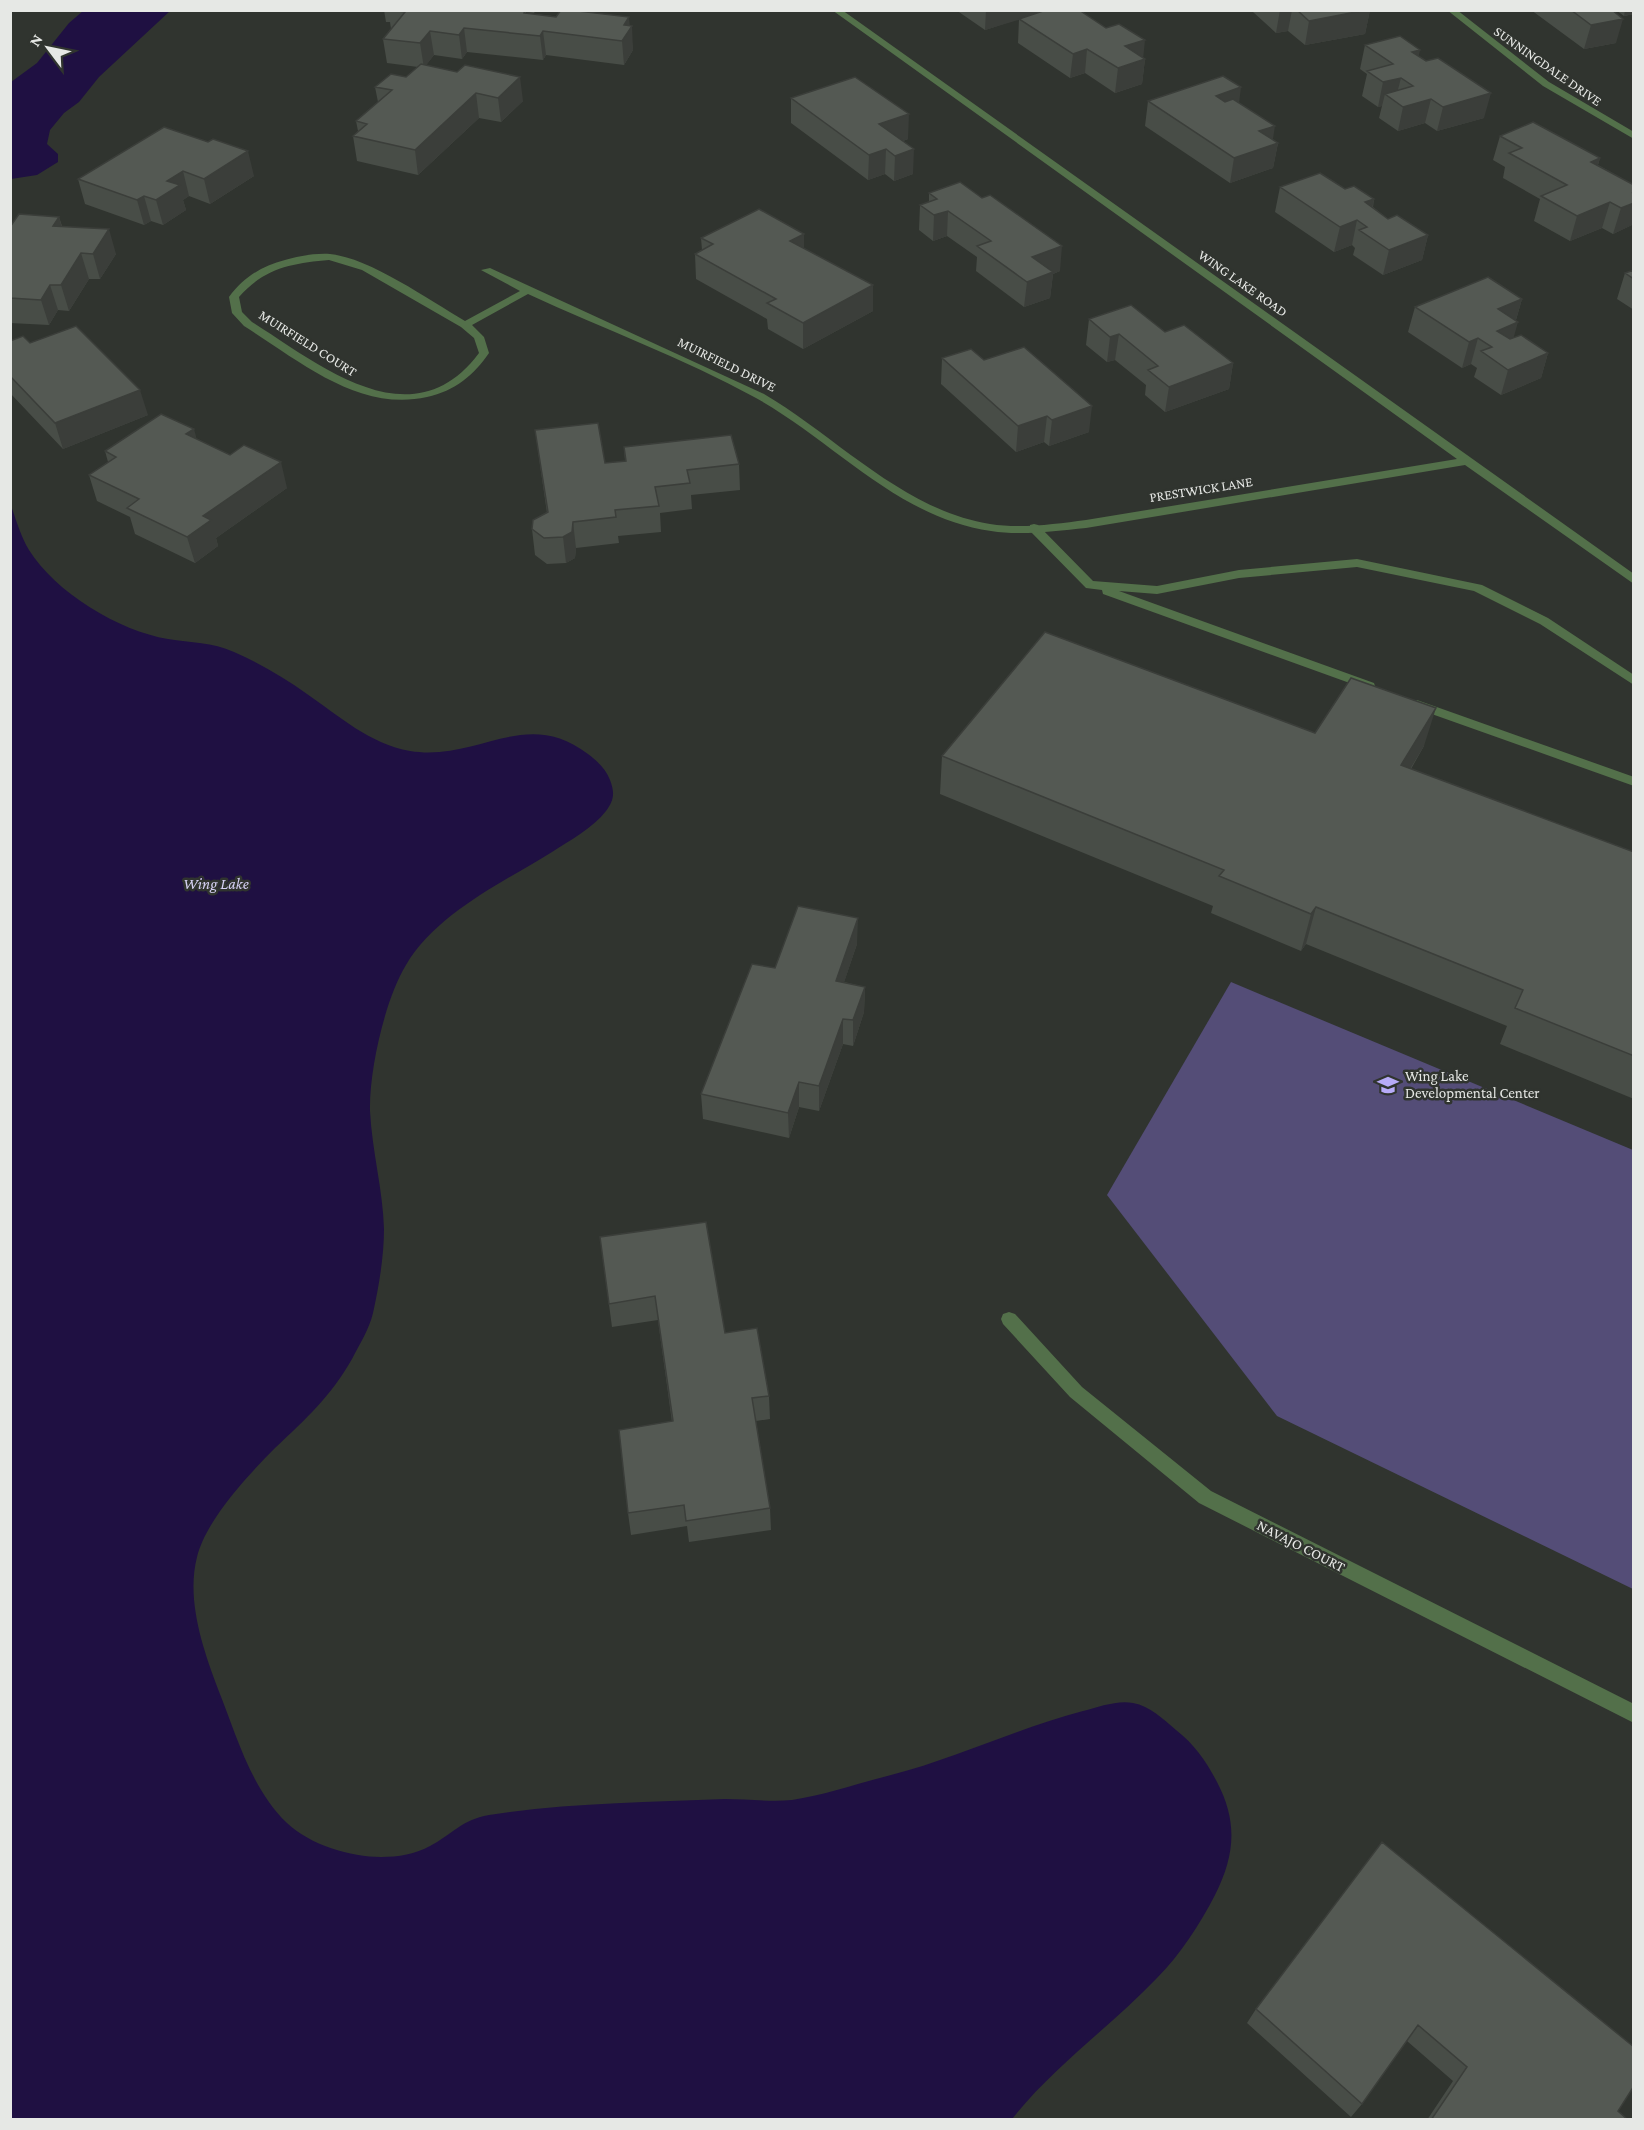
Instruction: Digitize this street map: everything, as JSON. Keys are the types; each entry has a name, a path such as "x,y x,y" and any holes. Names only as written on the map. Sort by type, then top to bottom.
{"street":[{"name":"WING LAKE ROAD","path":"836,10 1189,264 1405,414 1634,580"},
{"name":"SUNNINGDALE DRIVE","path":"1451,10 1546,84 1634,136"},
{"name":"MUIRFIELD COURT","path":"330,257 366,268 465,325 479,337 484,353 474,367 460,380 436,391 416,397 394,399 371,395 351,388 248,324 237,312 234,297 245,282 265,269 295,259 330,257"},
{"name":"MUIRFIELD DRIVE","path":"486,270 527,291 712,372 760,396 795,416 911,500 939,514"},
{"path":"465,325 527,291"},
{"name":"PRESTWICK LANE","path":"939,514 992,528 1034,528 1081,524 1467,461"},
{"path":"1034,528 1090,585 1378,690"},
{"path":"1090,585 1156,590 1239,574 1357,563 1478,588 1544,621 1634,681"},
{"path":"1400,698 1634,782"},
{"name":"NAVAJO COURT","path":"1009,1319 1076,1392 1205,1497 1634,1714"}],"shaded area":[{"path":"1231,982 1633,1150 1633,1589 1277,1416 1107,1195"}],"water":[{"path":"83,11 170,11 99,77 79,102 64,113 50,130 47,144 58,154 58,162 37,175 11,179 11,82 37,63 69,23"},
{"name":"Wing Lake","path":"10,503 26,544 40,566 71,595 129,628 149,635 210,645 234,652 299,688 368,736 410,751 435,752 458,749 522,735 543,735 565,741 598,762 606,772 613,789 609,807 588,829 472,901 435,930 419,946 406,965 391,997 375,1056 370,1095 371,1126 384,1229 381,1271 367,1331 344,1372 327,1396 253,1471 229,1499 209,1528 197,1557 194,1573 195,1607 202,1641 238,1742 254,1778 274,1809 296,1831 307,1838 357,1855 394,1856 425,1849 471,1820 489,1815 607,1804 725,1799 784,1801 804,1798 916,1768 1059,1718 1102,1706 1127,1702 1145,1707 1161,1717 1189,1742 1204,1760 1217,1782 1224,1797 1231,1825 1227,1866 1209,1906 1174,1959 1139,1996 1064,2064 1012,2119 11,2119"}],"building":[{"path":"392,10 518,10 525,11 524,13 556,17 561,10 570,10 629,17 624,25 632,26 622,41 543,31 540,36 464,28 459,35 430,31 420,43 383,39 405,12"},
{"path":"1046,10 1079,10 1106,28 1119,24 1145,40 1125,46 1145,59 1118,68 1087,49 1073,54 1019,19"},
{"path":"1297,10 1366,10 1309,21"},
{"path":"1571,10 1612,10 1623,19 1591,25"},
{"path":"1400,36 1420,50 1412,52 1426,61 1438,58 1491,93 1443,107 1431,99 1403,107 1385,94 1413,86 1401,78 1383,82 1367,71 1393,64 1365,45"},
{"path":"421,64 457,72 465,65 520,77 498,98 476,93 415,150 353,136 367,124 356,121 392,90 375,87 391,74 406,77"},
{"path":"1223,76 1241,87 1216,96 1225,102 1233,99 1275,126 1259,131 1278,143 1234,158 1148,101"},
{"path":"855,77 909,114 879,124 914,149 895,156 886,149 869,155 791,98"},
{"path":"1533,122 1600,158 1591,162 1634,185 1632,193 1634,193 1634,203 1621,208 1610,202 1577,216 1541,196 1567,185 1509,153 1522,148 1500,136"},
{"path":"164,127 208,142 213,139 248,151 204,179 183,171 167,181 180,185 156,200 144,196 137,200 78,179"},
{"path":"1320,173 1345,189 1354,186 1374,199 1365,202 1388,219 1397,215 1428,235 1389,250 1359,230 1367,227 1357,220 1340,227 1280,187"},
{"path":"960,182 982,198 990,195 1062,246 1032,257 1053,272 1027,282 977,246 991,241 948,211 934,215 920,205 937,199 929,193"},
{"path":"759,209 804,234 790,241 873,285 803,323 767,303 776,299 695,254 713,244 701,238"},
{"path":"19,214 59,217 53,226 109,229 93,254 81,253 61,285 50,285 41,300 10,298 10,227"},
{"path":"1634,270 1634,279 1625,273"},
{"path":"1488,277 1522,299 1498,309 1518,322 1497,331 1510,339 1521,335 1548,353 1508,370 1481,351 1492,347 1478,338 1469,342 1415,307"},
{"path":"1131,305 1165,332 1184,325 1233,363 1169,387 1148,370 1158,366 1119,334 1110,337 1089,319"},
{"path":"76,326 140,390 55,423 10,376 10,341 23,336 30,343"},
{"path":"1024,347 1092,406 1052,420 1047,416 1018,426 942,358 971,349 984,360"},
{"path":"161,414 194,429 186,434 230,455 244,445 281,462 203,516 211,520 187,537 127,508 139,499 89,475 116,457 105,451"},
{"path":"598,423 605,463 626,461 624,447 731,435 739,464 687,470 690,483 655,487 659,506 615,510 616,517 573,522 572,532 563,537 544,538 532,529 533,520 548,512 535,430"},
{"path":"1045,632 1315,733 1351,678 1436,708 1401,765 1634,852 1634,1056 1515,1008 1523,990 1316,907 1311,914 1219,876 1224,870 942,756"},
{"path":"798,906 858,918 836,981 865,987 853,1020 843,1019 819,1086 799,1082 788,1113 701,1094 752,964 775,968"},
{"path":"706,1222 725,1333 757,1328 769,1396 752,1398 770,1508 686,1521 684,1505 628,1513 619,1430 673,1421 655,1296 609,1304 600,1237"},
{"path":"1382,1842 1634,2047 1634,2086 1618,2111 1628,2120 1431,2120 1467,2067 1418,2025 1362,2104 1256,2009"}],"place":[{"name":"Wing Lake Developmental Center","path":"1388,1085"}]}
